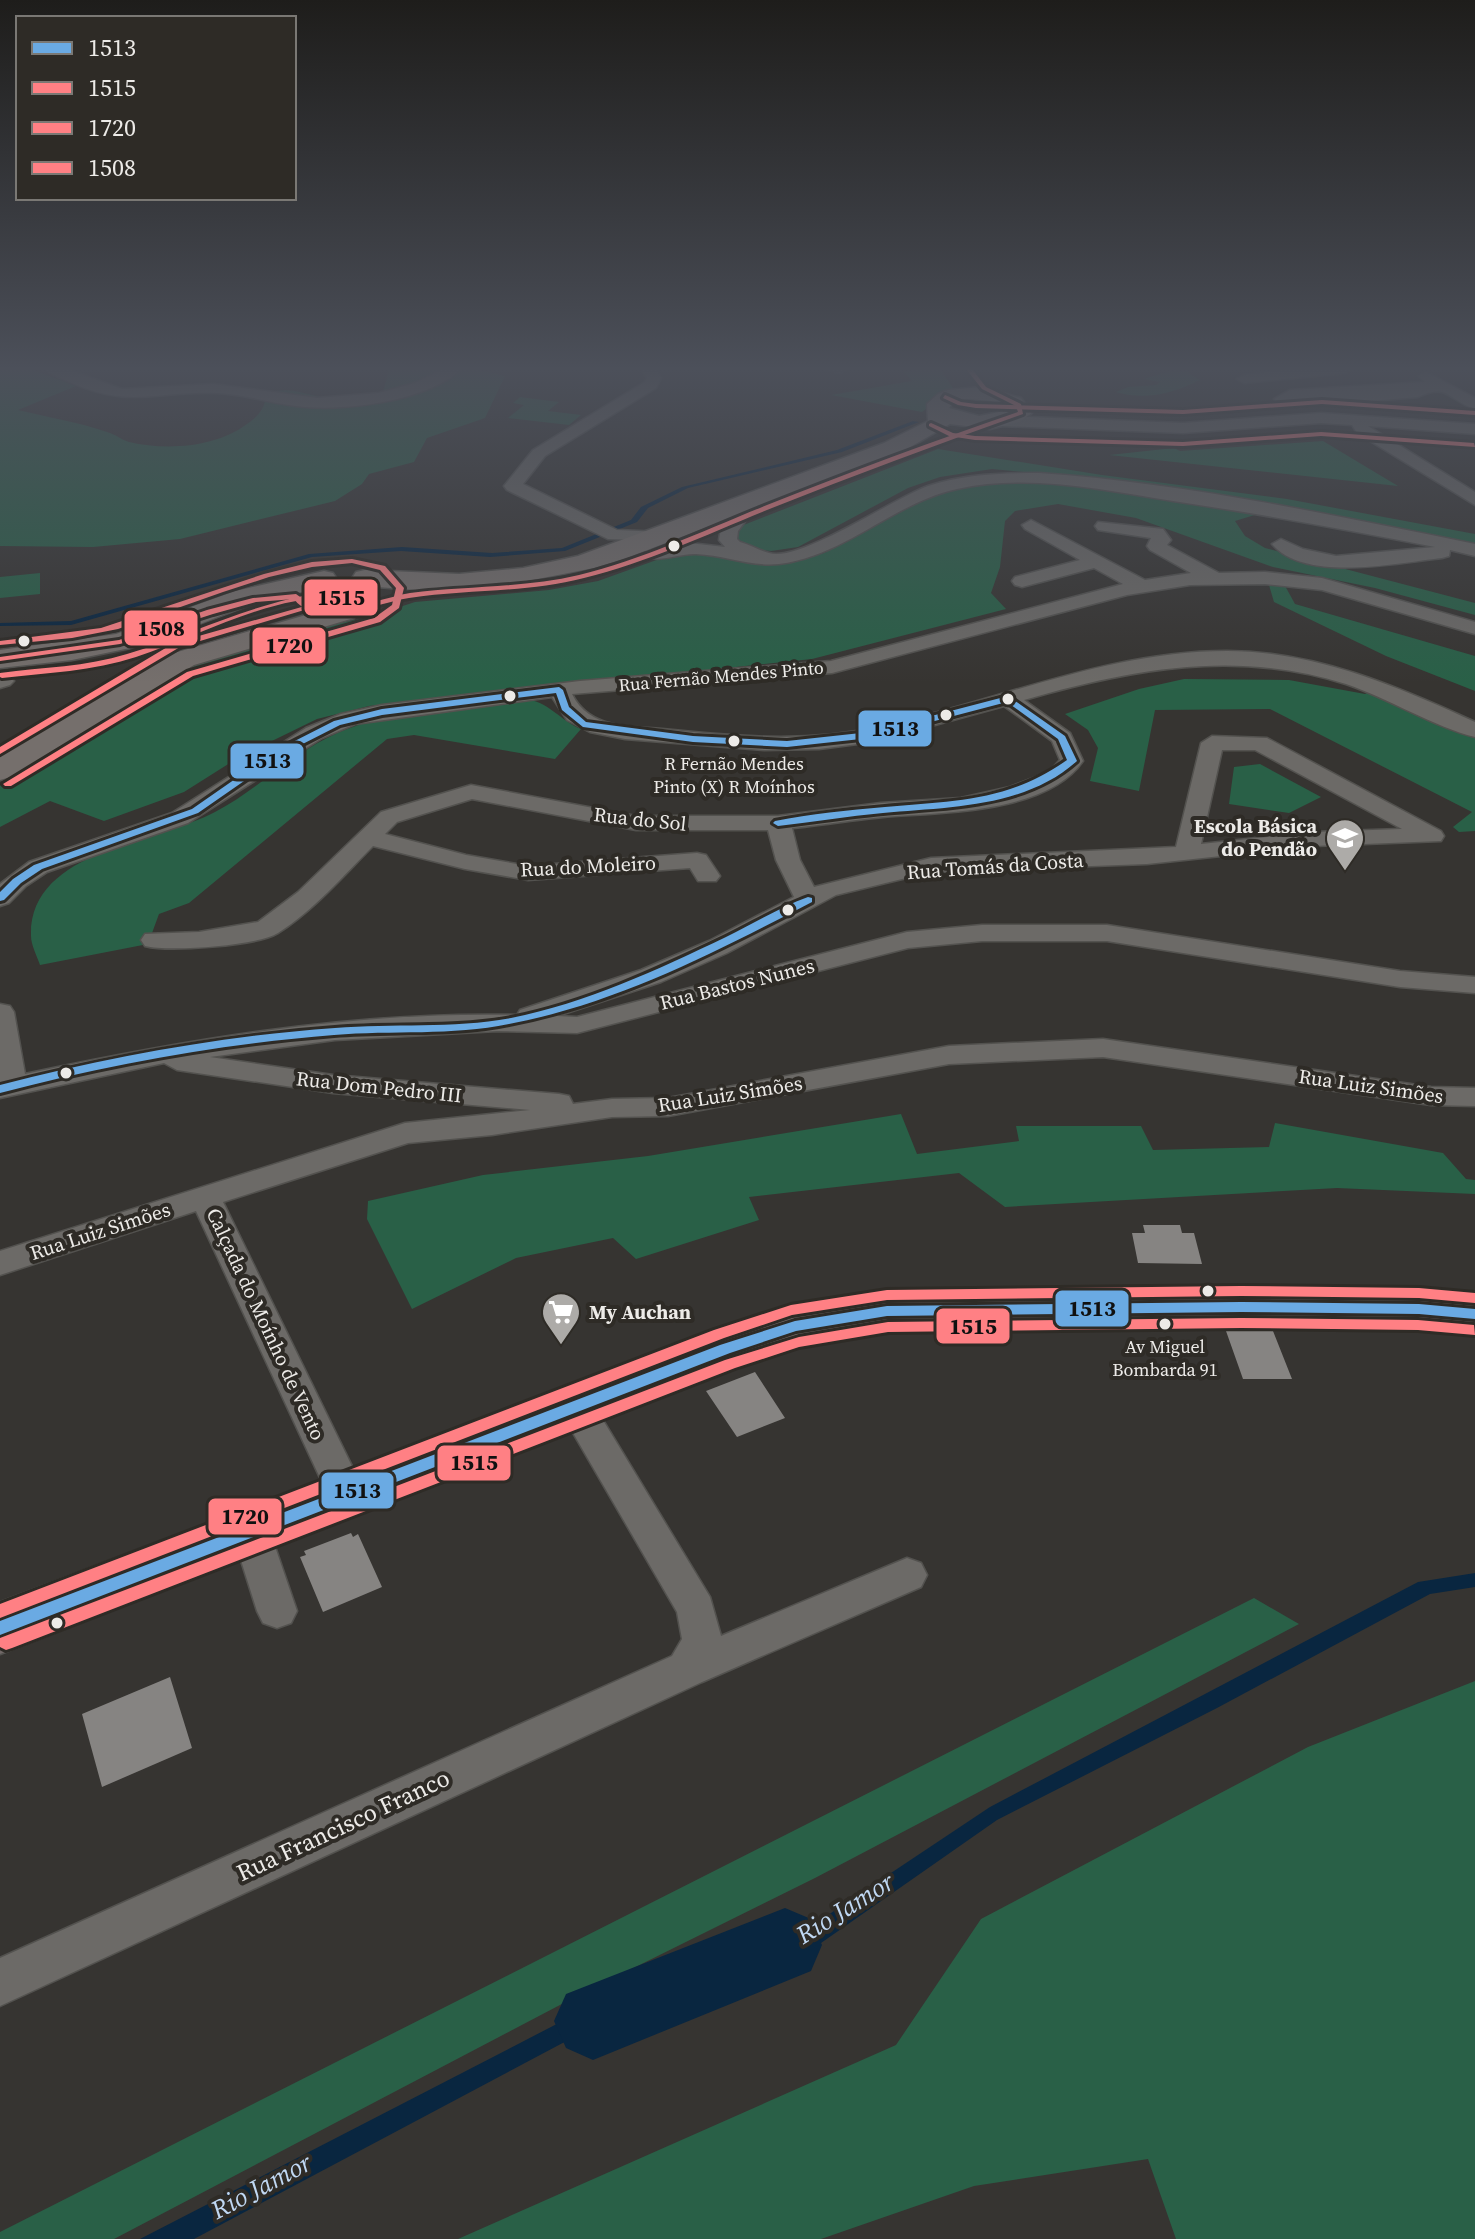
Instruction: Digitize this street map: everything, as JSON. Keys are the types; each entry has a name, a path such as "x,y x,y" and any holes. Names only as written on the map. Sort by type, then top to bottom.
{"main road":[{"path":"0,1628 795,1326 887,1311 1241,1307 1419,1309 1475,1314"}],"street":[{"path":"521,473 513,486 594,525 617,544"},
{"path":"0,770 184,659 414,595 563,580 830,473"},
{"path":"657,545 737,520 853,473"},
{"path":"1433,473 1475,500"},
{"path":"1,674 72,651 120,642 278,587 324,579 365,578 416,584 498,579 572,567 617,544 703,549 750,559 792,556 837,540 918,495 958,483 1016,478 1070,480 1253,507 1468,548"},
{"path":"737,520 727,535 734,546 754,554 792,556"},
{"path":"1031,525 1141,586"},
{"path":"1104,526 1157,533 1162,540 1156,546 1212,577"},
{"path":"1281,544 1289,551 1325,562 1468,548"},
{"path":"1022,581 1098,561"},
{"name":"Rua Fernão Mendes Pinto","path":"0,898 17,881 38,867 195,811 280,752 325,727 382,712 559,690 832,667 1141,586 1212,577 1265,578 1330,585 1475,628"},
{"path":"210,612 256,600 297,600 317,611 356,609 383,596 381,585 365,578"},
{"path":"0,754 161,657 281,619 305,586 324,579"},
{"path":"210,612 247,611 263,619 262,625"},
{"path":"559,690 565,708 583,724 693,739 787,744 870,735 1130,665 1230,657 1288,663 1348,675 1475,730"},
{"name":"Rua do Sol","path":"154,940 199,940 266,929 307,897 389,817 471,792 636,823 778,823 881,810 961,805 1017,793 1057,777 1072,761 1062,738 1008,699"},
{"name":"Rua Tomás da Costa","path":"497,1023 543,1014 651,976 718,947 827,890 931,865 1186,854 1313,839 1432,836 1259,743 1212,743 1186,854"},
{"path":"778,823 788,860 808,900"},
{"name":"Rua do Moleiro","path":"367,837 465,862 528,873 697,860 707,876"},
{"name":"Rua Bastos Nunes","path":"6,1087 147,1057 335,1031 497,1023 577,1025 907,940 982,933 1107,933 1400,979 1475,985"},
{"path":"0,1012 6,1087"},
{"name":"Rua Luiz Simões","path":"0,1263 405,1133 492,1125 612,1108 668,1107 949,1055 1103,1048 1431,1096 1475,1097"},
{"name":"Rua Dom Pedro III","path":"147,1057 333,1084 612,1108"},
{"name":"Calçada do Moínho de Vento","path":"205,1197 347,1495"},
{"path":"576,1407 696,1609 702,1640 687,1669"},
{"path":"251,1532 277,1611"},
{"name":"Rua Francisco Franco","path":"0,1982 687,1669 907,1575"}],"green space":[{"path":"0,473 371,473 362,484 335,501 180,539 93,547 0,546"},
{"path":"875,473 963,473 940,477 908,488 798,547 771,551 755,549 735,539 741,526"},
{"path":"1040,473 1092,473 1287,499 1475,534 1475,543 1322,513"},
{"path":"1281,473 1377,473 1398,486"},
{"path":"1017,482 1067,484 1258,514 1235,521 1245,536 1265,548 1475,603 1475,615 1375,588 1273,567 1136,518 1058,504 1015,511 1005,521 1000,567 991,593 1006,609 812,659 369,706 317,719 241,756 184,792 104,821 50,801 0,827 0,784 127,706 154,685 204,660 319,627 366,618 415,602 549,590 598,581 676,553 703,554 742,562 802,560 824,553 933,495 971,486"},
{"path":"40,573 40,594 0,598 0,577"},
{"path":"1284,584 1295,604 1475,656 1475,691 1386,656 1274,602 1269,585"},
{"path":"1184,679 1289,680 1365,694 1373,690 1475,733 1475,831 1459,832 1453,827 1472,812 1270,709 1155,710 1139,791 1090,781 1098,748 1088,730 1065,714 1139,689"},
{"path":"524,699 540,703 581,729 555,759 414,735 387,739 189,903 159,914 148,944 40,965 31,936 36,907 51,884 73,867 101,853 215,812 312,746 350,728 398,715"},
{"path":"1260,764 1321,797 1289,813 1229,804 1234,767"},
{"path":"901,1114 917,1154 1019,1141 1016,1126 1141,1126 1153,1150 1269,1147 1275,1123 1443,1153 1466,1179 1475,1180 1475,1194 1337,1188 1005,1207 959,1173 749,1197 759,1220 636,1259 613,1238 516,1258 412,1309 367,1219 368,1201 483,1175 648,1156"},
{"path":"1254,1598 1299,1624 815,1878 579,1995 114,2239 0,2239 0,2232"},
{"path":"1475,1681 1475,2239 1176,2239 1148,2159 974,2186 821,2239 458,2239 896,2045 981,1919 1308,1747"}],"water":[{"path":"750,473 688,488 648,508 637,522 565,551 490,557 401,551 312,557 71,625 0,626 0,623 71,621 309,554 402,547 492,553 562,548 631,520 641,507 682,487"},
{"path":"1475,1573 1475,1587 1430,1594 1217,1708 997,1820 821,1943 765,1964 711,1970 621,2012 194,2239 140,2239 613,1995 697,1955 764,1946 816,1923 990,1807 1418,1582"}],"building":[{"path":"1143,1225 1180,1225 1182,1233 1194,1233 1202,1264 1138,1263 1132,1233 1145,1233"},
{"path":"1226,1331 1273,1331 1292,1379 1243,1379"},
{"path":"755,1372 785,1418 737,1437 706,1391"},
{"path":"351,1533 353,1537 358,1534 382,1587 323,1612 300,1557 306,1555 304,1551"},
{"path":"170,1677 192,1748 102,1787 82,1714"}],"waterway":[{"name":"Rio Jamor","path":"593,2021 785,1945"}],"transit line":[{"name":"1508","path":"0,659 120,642 256,600 296,596 303,606 330,612 430,593 561,581 607,569 678,544 855,473"},
{"name":"1720","path":"0,643 115,627 266,575 312,565 352,561 383,568 400,588 396,606 377,620 190,674 8,784"},
{"name":"1515","path":"0,751 177,645 354,594 296,598 99,664 2,675"},
{"name":"1513","path":"559,690 565,708 583,724 693,739 787,744 870,735 1008,699"},
{"name":"1513","path":"0,898 17,881 38,867 195,811 280,752 337,723 382,712 559,690"},
{"name":"1513","path":"778,823 958,804 1006,795 1051,776 1072,761 1062,738 1008,699"},
{"name":"1513","path":"0,1089 125,1060 250,1040 335,1031 467,1026 510,1021 586,1001 663,971 808,900"},
{"name":"1720","path":"0,1611 719,1334 791,1310 887,1295 1241,1291 1419,1293 1475,1298"},
{"name":"1513","path":"0,1628 725,1349 795,1326 887,1311 1241,1307 1419,1309 1475,1314"},
{"name":"1515","path":"6,1643 730,1364 799,1342 888,1327 1241,1323 1418,1325 1474,1330"}],"place":[{"name":"R Fernão Mendes Pinto (X) R Moínhos","path":"734,741"},
{"name":"Escola Básica do Pendão","path":"1345,872"},
{"name":"Av Miguel Bombarda 91","path":"1165,1324"},
{"name":"My Auchan","path":"561,1346"}]}
